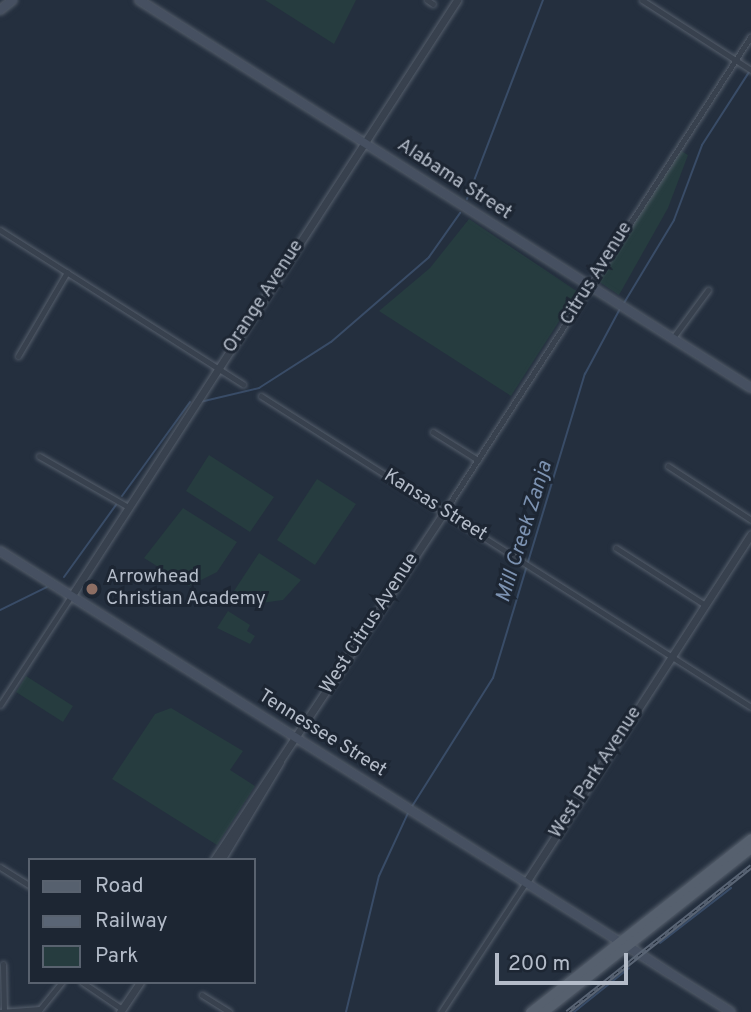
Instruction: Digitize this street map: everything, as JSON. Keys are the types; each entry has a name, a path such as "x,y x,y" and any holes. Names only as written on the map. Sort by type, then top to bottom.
{"main road":[{"path":"0,10 13,0"},
{"name":"Alabama Street","path":"139,0 751,388"},
{"name":"Tennessee Street","path":"0,551 731,1012"},
{"path":"543,1012 751,838"},
{"path":"530,1012 751,848"}],"street":[{"path":"427,0 433,4"},
{"name":"Orange Avenue","path":"72,595 457,0"},
{"path":"642,0 751,70"},
{"name":"Citrus Avenue","path":"444,512 751,36"},
{"path":"0,230 243,384"},
{"path":"18,356 67,272"},
{"path":"672,339 708,290"},
{"name":"Kansas Street","path":"261,396 751,707"},
{"path":"433,432 478,460"},
{"path":"39,456 128,507"},
{"path":"668,466 751,520"},
{"name":"West Citrus Avenue","path":"281,759 444,512"},
{"name":"West Park Avenue","path":"441,1012 751,534"},
{"path":"616,548 705,605"},
{"path":"0,705 72,595"},
{"path":"215,858 281,759"},
{"path":"221,858 281,759"},
{"path":"0,867 28,885"},
{"path":"4,964 2,1012 40,1009 60,984"},
{"path":"85,984 121,1010 139,984"},
{"path":"202,995 229,1012"}],"green space":[{"path":"265,0 356,0 334,44"},
{"path":"680,150 688,155 668,208 619,295 598,281"},
{"path":"469,219 578,292 511,396 379,311 430,268"},
{"path":"209,455 274,497 250,532 186,491"},
{"path":"317,479 356,504 315,565 277,540"},
{"path":"183,508 237,542 217,572 189,586 144,558"},
{"path":"259,553 301,580 283,600 254,604 232,594"},
{"path":"228,611 250,625 247,631 255,636 250,644 217,628"},
{"path":"26,676 73,706 63,722 16,692"},
{"path":"171,708 243,751 230,770 255,786 217,845 112,779 155,714"}],"waterway":[{"path":"467,199 543,0"},
{"name":"Mill Creek Zanja","path":"624,303 674,220 702,145 749,72"},
{"path":"200,402 259,388 331,342 429,257 460,213"},
{"name":"Mill Creek Zanja","path":"411,808 493,678 585,374 621,307"},
{"path":"122,496 190,402"},
{"path":"64,577 116,505"},
{"path":"0,610 47,587"},
{"name":"Mill Creek Zanja","path":"346,1012 379,876 408,813"},
{"path":"660,943 731,888"},
{"path":"574,1012 629,968"}],"railway":[{"path":"567,1012 751,866"}],"place":[{"name":"Arrowhead Christian Academy","path":"92,589"}]}
